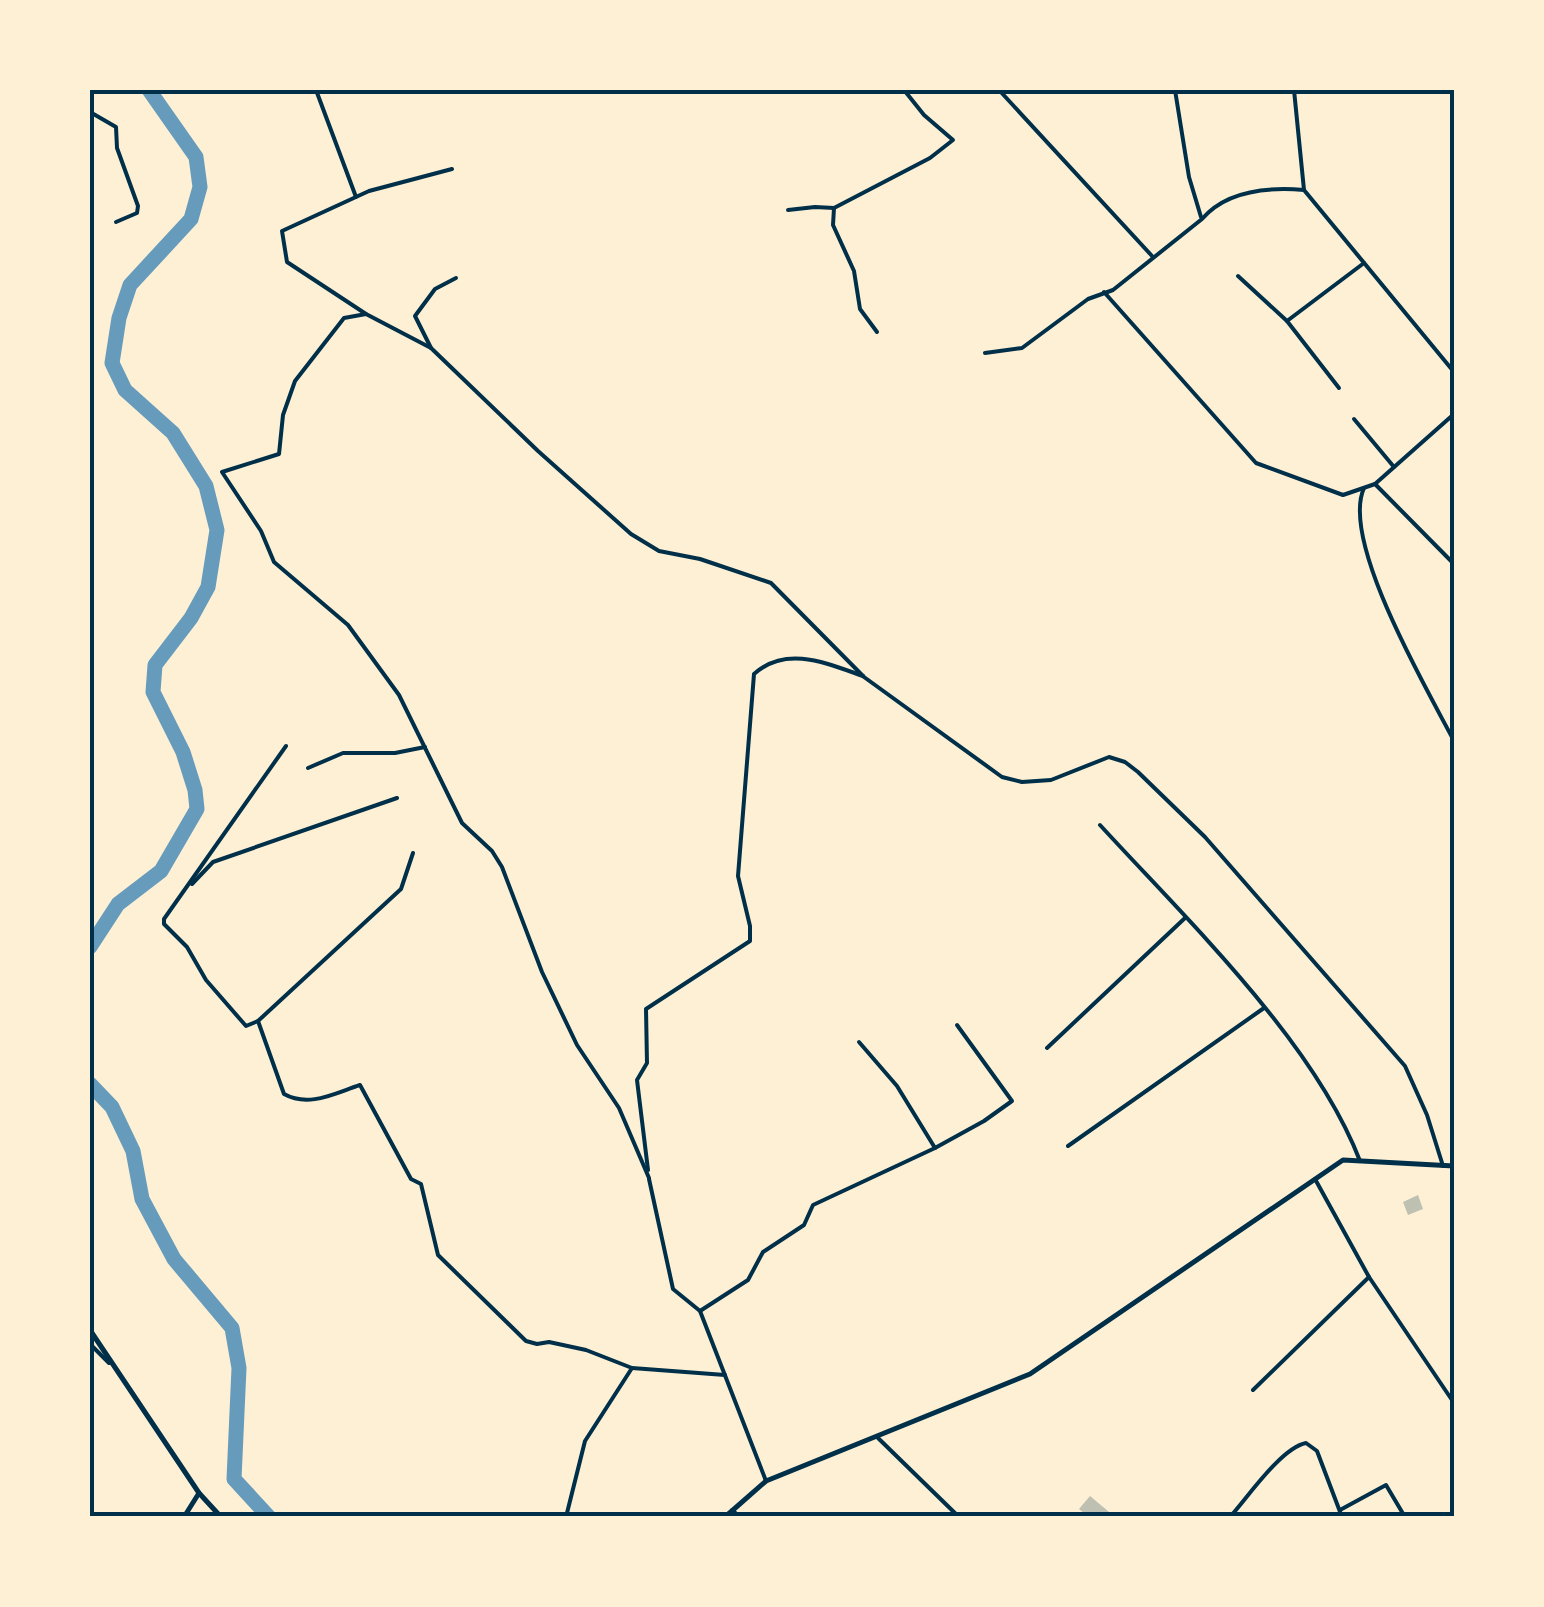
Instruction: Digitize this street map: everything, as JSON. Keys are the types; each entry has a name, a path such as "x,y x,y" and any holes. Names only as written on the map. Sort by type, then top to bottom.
{"street":[{"path":"316,90 356,197"},
{"path":"788,210 834,208 930,158 952,140 904,90"},
{"path":"999,90 1153,258"},
{"path":"1175,90 1189,177 1202,219"},
{"path":"1294,90 1304,190 1454,372"},
{"path":"90,112 116,127 123,171 138,206 138,214 116,222"},
{"path":"452,169 356,197 282,231 287,262 366,314 431,348 538,452 632,534 658,551 700,558 771,583 864,677 1002,777 1022,782 1051,780 1109,757 1138,772 1205,836 1405,1066 1443,1166"},
{"path":"985,353 1022,348 1088,299 1114,290 1214,206 1232,197 1279,188 1304,190"},
{"path":"834,208 834,225 854,271 860,309 877,332"},
{"path":"1287,321 1364,263"},
{"path":"1238,276 1287,321 1339,388"},
{"path":"431,348 414,316 436,289 456,278"},
{"path":"1104,292 1256,462 1343,495 1375,484 1454,414"},
{"path":"366,314 344,318 295,382 283,415 279,454 222,472 261,531 274,562 348,626 398,695 462,823 492,851 502,868 542,972 577,1045 618,1108 648,1178"},
{"path":"1354,419 1394,467"},
{"path":"1375,484 1454,564"},
{"path":"1364,488 1358,500 1361,528 1389,616 1454,741"},
{"path":"766,1481 700,1311 672,1289 648,1178 638,1080 647,1063 646,1009 750,941 738,876 754,674 770,660 802,658 864,677"},
{"path":"286,746 164,919 164,924 188,947 206,980 246,1026 258,1021 402,889 413,854"},
{"path":"308,768 343,753 425,747"},
{"path":"164,919 212,862 397,798"},
{"path":"1100,825 1290,1039 1346,1126 1360,1161"},
{"path":"1047,1048 1185,918"},
{"path":"1068,1146 1264,1008"},
{"path":"258,1021 284,1094 310,1101 360,1086 411,1179 421,1184 438,1255 526,1341 586,1350 632,1368 725,1375"},
{"path":"700,1311 748,1280 763,1252 804,1225 818,1202 935,1148 1012,1102 958,1025"},
{"path":"859,1042 901,1092 935,1148"},
{"path":"724,1517 766,1481 1030,1374 1343,1160 1454,1166"},
{"path":"1315,1179 1368,1277 1454,1404"},
{"path":"1253,1390 1368,1277"},
{"path":"90,1330 198,1493 220,1517"},
{"path":"90,1344 109,1363"},
{"path":"566,1517 586,1441 632,1368"},
{"path":"878,1438 960,1517"},
{"path":"1230,1517 1277,1463 1296,1445 1306,1443 1317,1451 1342,1514 1386,1486 1404,1517"},
{"path":"187,1515 198,1493"},
{"path":"732,1510 740,1517"}],"building":[{"path":"1418,1195 1423,1209 1408,1215 1403,1202"},
{"path":"1090,1496 1115,1517 1089,1517 1079,1509"}],"waterway":[{"path":"90,947 118,904 161,871 197,809 183,752 153,692 155,665 191,618 208,587 217,530 206,486 173,433 125,390 112,363 119,318 130,285 191,219 200,187 196,157 149,90"},
{"path":"90,1084 112,1107 133,1151 142,1199 174,1259 232,1328 239,1368 234,1479 269,1517"}]}
